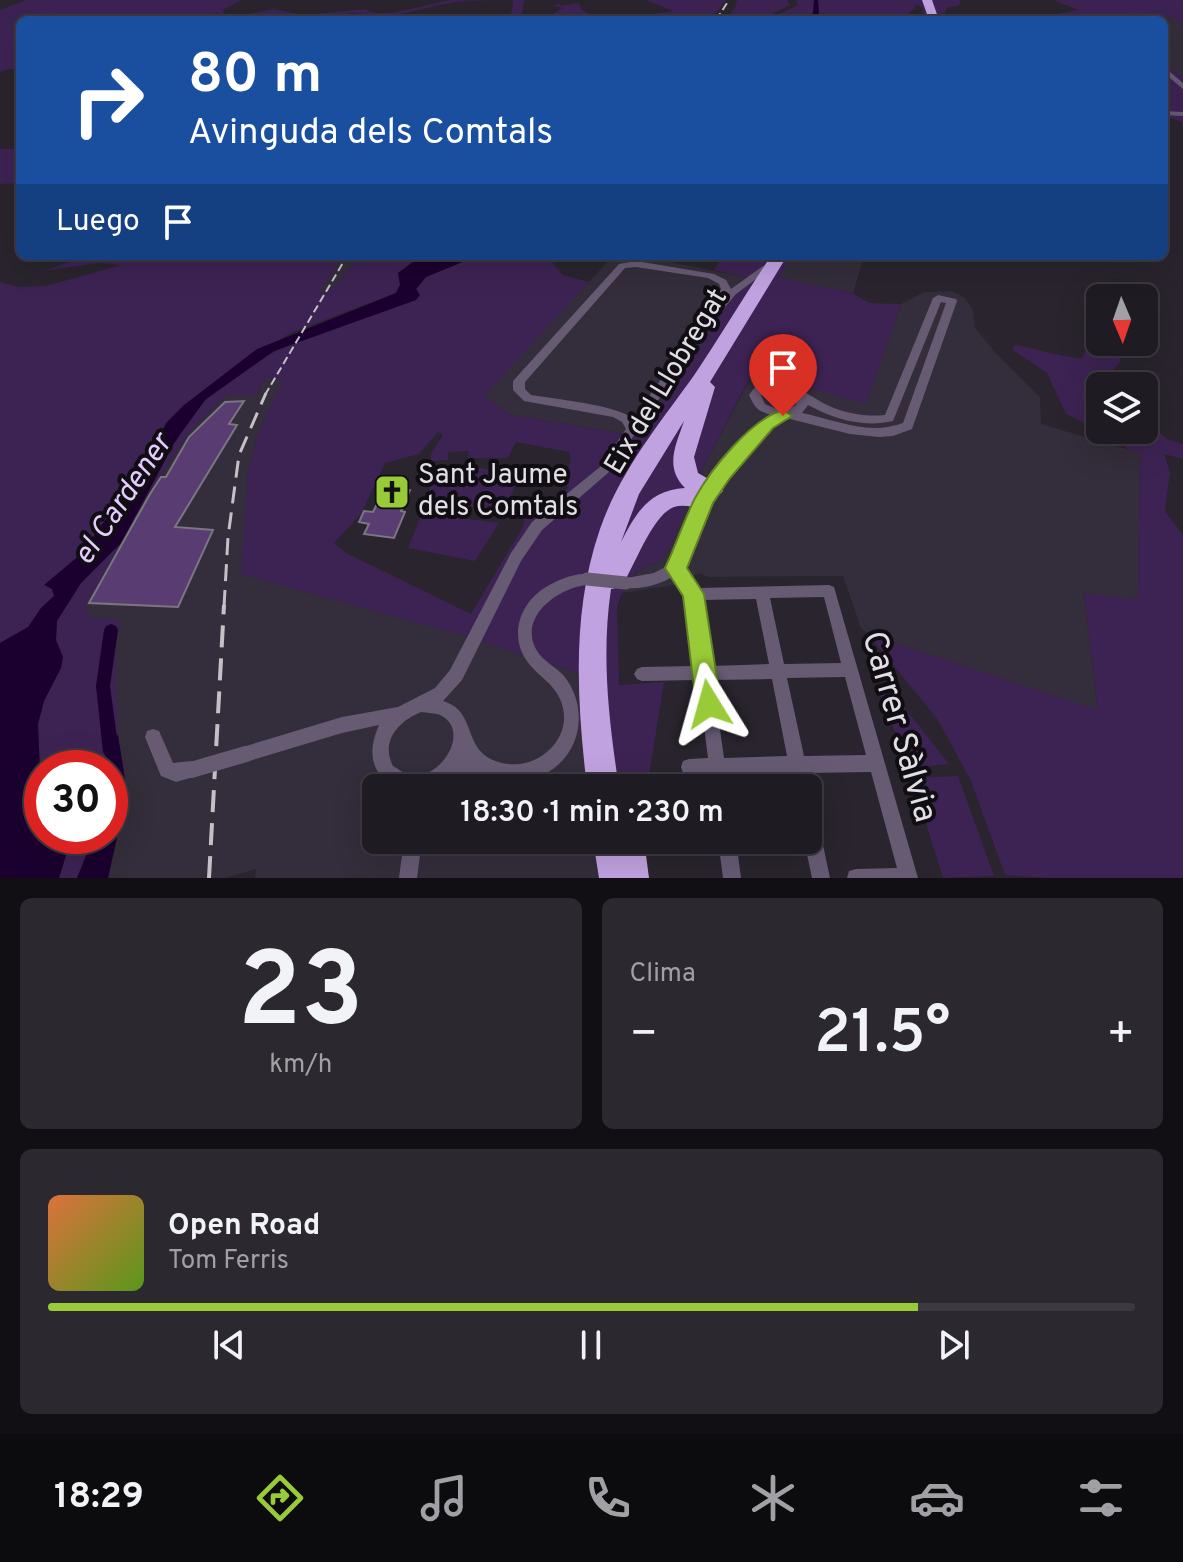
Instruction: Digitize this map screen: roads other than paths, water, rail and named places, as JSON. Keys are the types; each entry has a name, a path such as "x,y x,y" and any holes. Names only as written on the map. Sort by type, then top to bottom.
{"highway":[{"name":"Eix del Llobregat","path":"616,774 607,690 608,580 624,530 636,502 784,260"},
{"name":"Eix del Llobregat","path":"601,774 592,690 593,646 596,598 612,527 641,469 772,262"},
{"path":"608,580 624,564 654,506 663,499 696,492 685,476 683,457 705,386"},
{"path":"612,854 616,878"},
{"path":"629,854 632,878"}],"street":[{"path":"1168,73 1183,87"},
{"path":"153,737 167,770 176,773 342,725 400,713 441,693 456,675 525,542 550,513 604,470 713,315 733,292 772,262"},
{"path":"632,429 627,419 616,414 528,398 519,390 519,381 618,269 626,265 640,264 720,280 726,289 713,315"},
{"path":"453,774 470,767 508,775 529,772 559,754 567,743 573,714 571,703 558,680 532,657 527,646 526,628 530,613 542,595 562,584 657,579 676,568 684,555 696,492 766,417 811,417 867,434 896,432 908,426 952,301 938,298 889,418 858,419 816,405 786,386 765,386 755,395 766,417"},
{"path":"787,415 802,406 801,396"},
{"path":"616,414 639,411 647,406"},
{"path":"676,568 694,594 718,774"},
{"name":"Carrer Sàlvia","path":"762,593 829,591 909,877"},
{"path":"694,594 762,593 799,774"},
{"path":"642,674 851,670"},
{"path":"456,675 451,696 453,714 477,761 493,771"},
{"path":"421,704 441,706 453,714"},
{"path":"380,749 386,729 400,713"},
{"path":"342,725 370,730 380,749 383,766 391,774"},
{"path":"443,774 459,755 463,738"},
{"path":"689,767 877,763"},
{"path":"408,878 411,854"},
{"path":"729,854 732,878"},
{"path":"816,854 821,878"},
{"path":"856,878 909,877"}],"water":[{"name":"el Cardener","path":"416,260 467,260 426,277 416,289 420,295 416,300 274,351 205,400 174,443 121,543 81,583 57,621 56,640 63,657 61,668 44,701 38,724 39,750 24,750 24,854 66,854 59,878 0,878 0,643 28,627 54,596 52,589 44,585 81,554 138,474 167,422 184,405 257,349 396,293 400,285 398,273"},
{"path":"118,735 120,750 104,750 102,742"},
{"path":"87,854 113,854 108,878 77,878"}],"waterway":[{"path":"813,16 816,13 816,0"},
{"path":"111,630 103,686 111,750"}],"railway":[{"path":"719,16 729,0"},
{"path":"265,394 345,260"},
{"path":"224,607 228,537 239,455 265,394"},
{"path":"209,878 224,605"}],"place":[{"name":"Sant Jaume dels Comtals","path":"392,492"}]}
